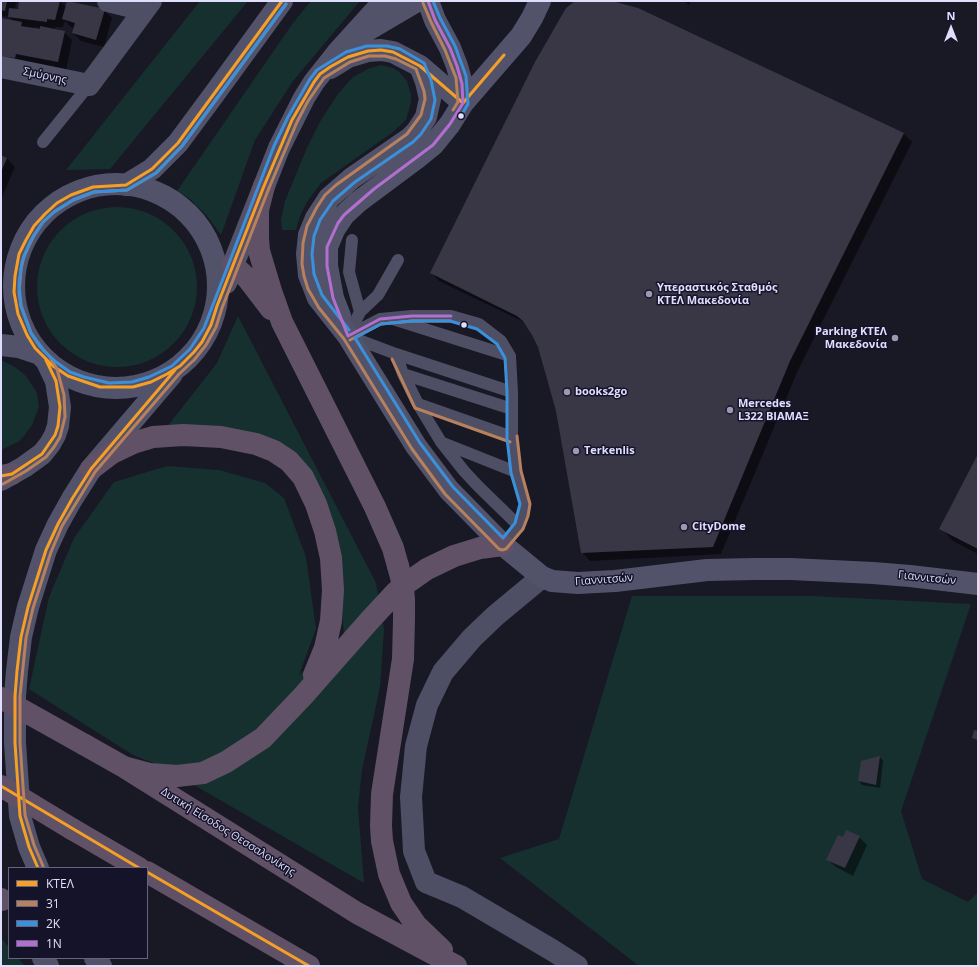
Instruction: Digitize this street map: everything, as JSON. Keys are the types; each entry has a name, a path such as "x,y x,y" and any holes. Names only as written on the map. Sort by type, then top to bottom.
{"highway":[{"path":"264,186 258,210 258,239 264,270 282,322 375,507 393,548 402,581 404,599 404,636 401,674 382,794 382,841 389,874 401,903 416,925 457,966"},
{"path":"233,265 248,279 282,322"},
{"path":"92,469 112,453 133,443 152,438 183,435 234,439 256,444 274,451 289,461 297,469 308,487 323,524 331,558 333,590 331,621 327,641 317,670 303,696"},
{"path":"124,767 150,774 177,776 203,773 226,762 263,738 303,696 396,592 407,583 427,568 454,556 480,548 503,545"},
{"name":"Δυτική Είσοδος Θεσσαλονίκης","path":"1,698 124,767 357,913 457,966"},
{"path":"1,786 137,867"},
{"path":"148,873 308,966"}],"main road":[{"path":"126,185 152,169 178,143 282,1"},
{"path":"38,867 29,847 20,816 14,743 15,696 21,637 28,607 46,550 72,499 92,469 175,370 190,357 202,342 211,325 264,186 292,120 320,74 347,41 384,1"},
{"path":"347,41 417,1"},
{"path":"428,1 435,20 450,48 457,66 462,84 463,103"},
{"name":"Γιαννιτσών","path":"348,336 333,298 328,278 327,247 334,230 344,215 358,202 433,145 450,124 463,103 520,36 532,18 540,1"},
{"path":"320,74 348,57 368,51 381,50 393,52 420,66 463,103"},
{"name":"Γιαννιτσών","path":"420,66 430,99 426,117 410,138 352,178 329,198 316,218 309,235 307,249 309,275 313,288 321,302 348,336 412,440 434,470 464,506 503,545 542,576 552,581 578,583 728,568 791,569 910,576 978,584"},
{"path":"175,370 159,379 143,384 124,388 108,388 87,384 75,379 53,366 43,357 31,342 24,328 18,314 15,299 14,284 19,254 34,226 57,203 86,189 110,184 136,186 152,191 176,203 186,211 203,231 214,257 218,276 219,287 217,306"},
{"path":"1,266 26,240"},
{"path":"209,243 233,265"},
{"path":"1,344 19,347 43,357 54,377 59,396 60,408 58,426 50,444 42,454 5,477"},
{"path":"1,899 8,910"}],"street":[{"path":"89,85 147,6 108,1"},
{"name":"Σμύρνης","path":"1,67 89,85"},
{"path":"542,576 495,616 472,638 443,672 427,705 418,739 411,797 414,851 426,882 462,897 577,966"}],"lane":[{"path":"43,142 89,85"},
{"path":"352,240 349,272 360,312"},
{"path":"348,336 360,312 378,295 398,260"},
{"path":"348,336 380,319 412,316 451,316 479,324 501,341 510,356 512,437 516,472 525,504 519,526 503,545"},
{"path":"391,318 510,356"},
{"path":"348,336 396,354 512,392"},
{"path":"396,354 403,374 418,404 441,442 473,481 519,526"},
{"path":"403,374 512,409"},
{"path":"418,404 512,437"},
{"path":"441,442 516,472"}],"green space":[{"path":"200,1 248,1 110,169 66,170"},
{"path":"311,1 360,1 293,81 255,140 221,235 207,216 189,198 177,191 293,23"},
{"path":"381,65 393,68 407,81 411,95 411,102 406,120 393,132 321,183 307,202 300,216 296,230 282,230 281,220 285,201 306,150 321,120 338,94 353,77 370,68"},
{"path":"117,207 147,213 167,225 179,237 191,257 197,287 191,317 179,337 167,349 147,361 117,367 87,361 67,349 55,337 43,317 37,287 43,257 55,237 67,225 87,213"},
{"path":"238,316 376,583 384,630 380,687 362,770 358,807 364,883 161,766 133,755 29,689 49,597 74,538 114,482 167,466 219,470 265,483 284,498 306,557 316,629 299,675 344,636 338,552 307,469 166,428 217,363"},
{"path":"1,360 15,367 26,376 37,393 39,407 32,425 24,436 18,442 1,450"},
{"path":"632,596 812,596 971,604 901,811 922,879 968,902 978,892 978,961 974,966 639,966 500,858 559,839"},
{"path":"1,938 8,946 8,959 19,959 25,966 1,966"}],"building":[{"path":"1,1 7,1 5,11 1,10"},
{"path":"19,1 60,1 55,20 47,19 47,22 8,17 9,8 18,9"},
{"path":"67,1 105,9 96,40 72,33 75,23 62,19"},
{"name":"Υπεραστικός Σταθμός ΚΤΕΛ Μακεδονία","path":"575,1 612,1 638,8 904,133 790,361 713,547 581,553 556,411 538,347 532,335 523,321 517,316 430,273 535,62 566,8"},
{"path":"1,18 22,22 21,26 40,29 40,26 65,31 58,62 16,54 15,58 1,56"},
{"path":"1,155 7,158 1,172"},
{"path":"978,454 978,549 939,529"},
{"path":"974,730 978,731 978,740 972,738"},
{"path":"880,756 876,785 858,781 861,761"},
{"path":"846,830 860,836 845,868 826,860 838,835 843,837"}],"transit line":[{"name":"ΚΤΕΛ","path":"282,1 178,143 152,169 126,185 93,187 71,195 57,203 45,214 34,226 26,240 19,254 15,276 14,292 18,314 27,335 35,348 53,366 68,376 100,387 133,387 151,382 167,374 180,366 194,352 202,342 211,325 264,186 292,120 314,82 320,74 330,67 348,57 368,51 381,50 393,52 420,66 463,103"},
{"name":"1Ν","path":"428,1 435,20 450,48 457,66 462,84 463,103 450,124 433,145 374,189 344,215 338,223 327,247 327,266 333,298 348,336 380,319 412,316 451,316"},
{"name":"2Κ","path":"433,1 455,46 466,76 468,104 461,116"},
{"name":"31","path":"423,3 445,50 456,78 458,102 453,110"},
{"name":"31","path":"3,484 26,471 46,457 60,437 65,417 64,395 57,369 50,357 31,333 21,306 19,292 21,269 24,256 34,235 43,222 54,212 73,200 94,192 127,190 156,173 182,146 286,4"},
{"name":"2Κ","path":"286,4 182,146 156,173 127,190 94,192 73,200 54,212 43,222 30,242 22,262 19,284 21,306 31,333 44,351 70,372 109,383 132,382 149,377 172,366 190,349 204,328 274,146 288,117 310,79 317,70 346,52 367,46 387,46 400,49 424,63 431,80 435,100 431,119 421,134 413,142 355,182 333,201 320,220 314,236 312,254 314,274 322,295 349,330"},
{"name":"ΚΤΕΛ","path":"463,103 504,55"},
{"name":"31","path":"43,866 34,845 25,815 20,743 20,696 26,638 33,608 51,552 62,526 95,472 179,374 194,360 206,345 216,327 269,188 297,122 308,101 324,78 350,62 369,56 385,56 396,59 416,69 424,91 425,99 421,115 407,134 336,185 325,195 317,207 307,226 303,243 302,264 308,289 319,308 344,339 412,449 445,494 499,549 502,550 506,549 523,529 528,516 530,504 521,471 517,436"},
{"name":"31","path":"350,340 381,324 412,321 451,321"},
{"name":"2Κ","path":"412,321 450,321 477,329 497,344 505,358 507,438 511,473 520,504 515,523 503,538 453,487 420,443 355,338 381,324 412,321"},
{"name":"31","path":"392,359 415,408 510,442"},
{"name":"ΚΤΕΛ","path":"1,476 12,474 42,454 55,435 58,426 60,407 56,381 46,360"},
{"name":"ΚΤΕΛ","path":"38,867 29,847 20,816 15,743 15,696 17,671 21,637 28,607 46,550 72,499 91,469 175,370"},
{"name":"ΚΤΕΛ","path":"1,786 137,867"},
{"name":"ΚΤΕΛ","path":"148,873 309,966"}],"place":[{"name":"Υπεραστικός Σταθμός ΚΤΕΛ Μακεδονία","path":"649,294"},
{"name":"Parking ΚΤΕΛ Μακεδονία","path":"895,338"},
{"name":"books2go","path":"567,392"},
{"name":"Mercedes L322 ΒΙΑΜΑΞ","path":"730,410"},
{"name":"Terkenlis","path":"576,451"},
{"name":"CityDome","path":"684,527"}]}
